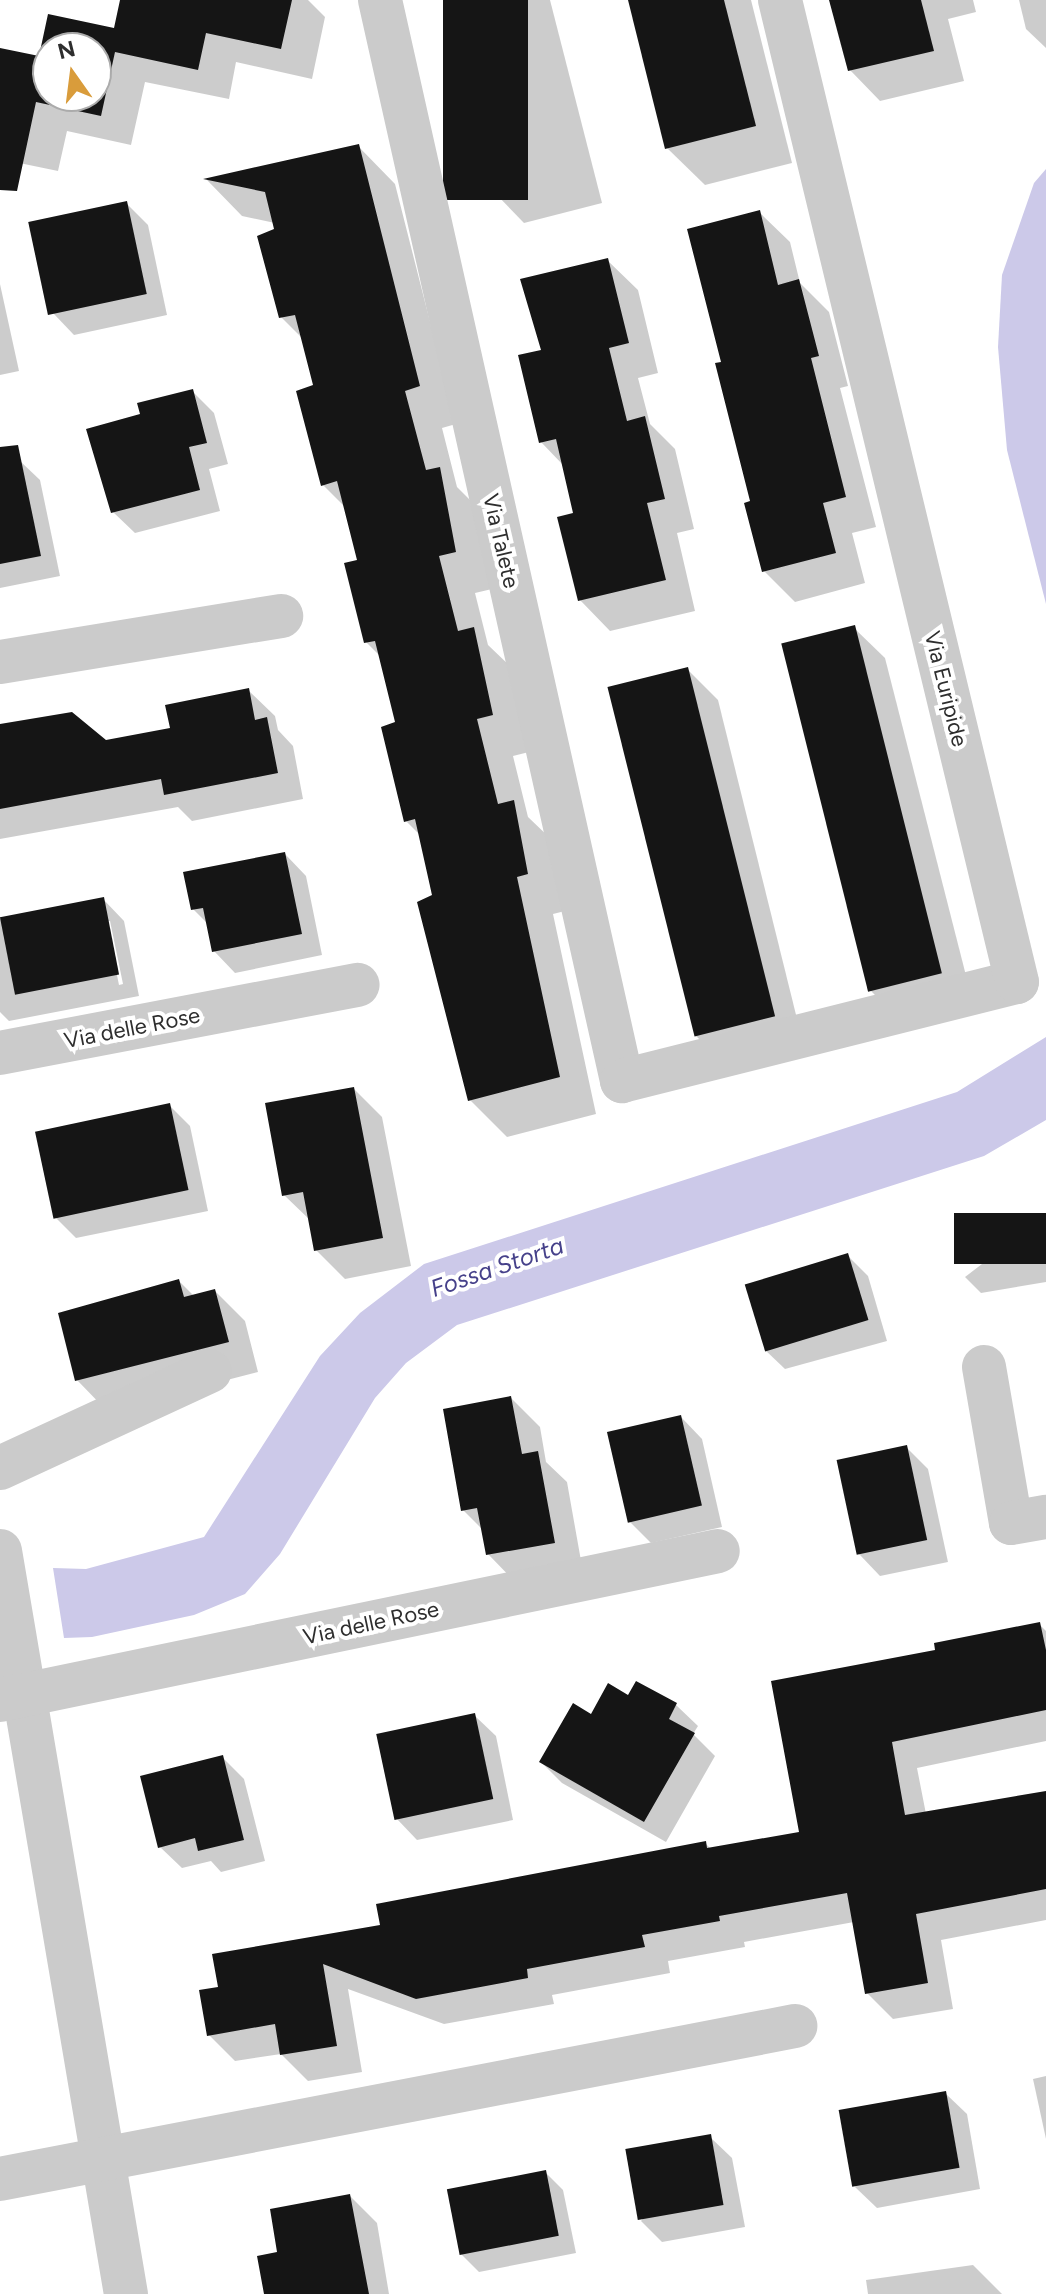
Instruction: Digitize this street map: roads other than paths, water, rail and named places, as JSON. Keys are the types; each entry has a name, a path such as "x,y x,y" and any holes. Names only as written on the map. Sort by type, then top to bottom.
{"street":[{"name":"Via Talete","path":"380,0 622,1081"},
{"name":"Via Euripide","path":"622,1081 1017,982 780,0"},
{"path":"0,662 281,616"},
{"name":"Via delle Rose","path":"0,1053 358,985"},
{"path":"984,1367 1011,1523 1046,1517"},
{"path":"0,1468 210,1371"},
{"path":"0,1551 12,1698 104,2163 126,2294"},
{"name":"Via delle Rose","path":"12,1698 718,1551"},
{"path":"0,2179 104,2163 795,2026"}],"water":[{"path":"1046,169 1046,604 1007,450 998,347 1002,275 1034,183"},
{"name":"Fossa Storta","path":"1046,1037 1046,1120 984,1156 457,1325 406,1363 375,1398 280,1554 245,1594 194,1615 92,1637 64,1638 53,1568 86,1569 204,1537 320,1356 360,1313 424,1264 957,1092"}]}
